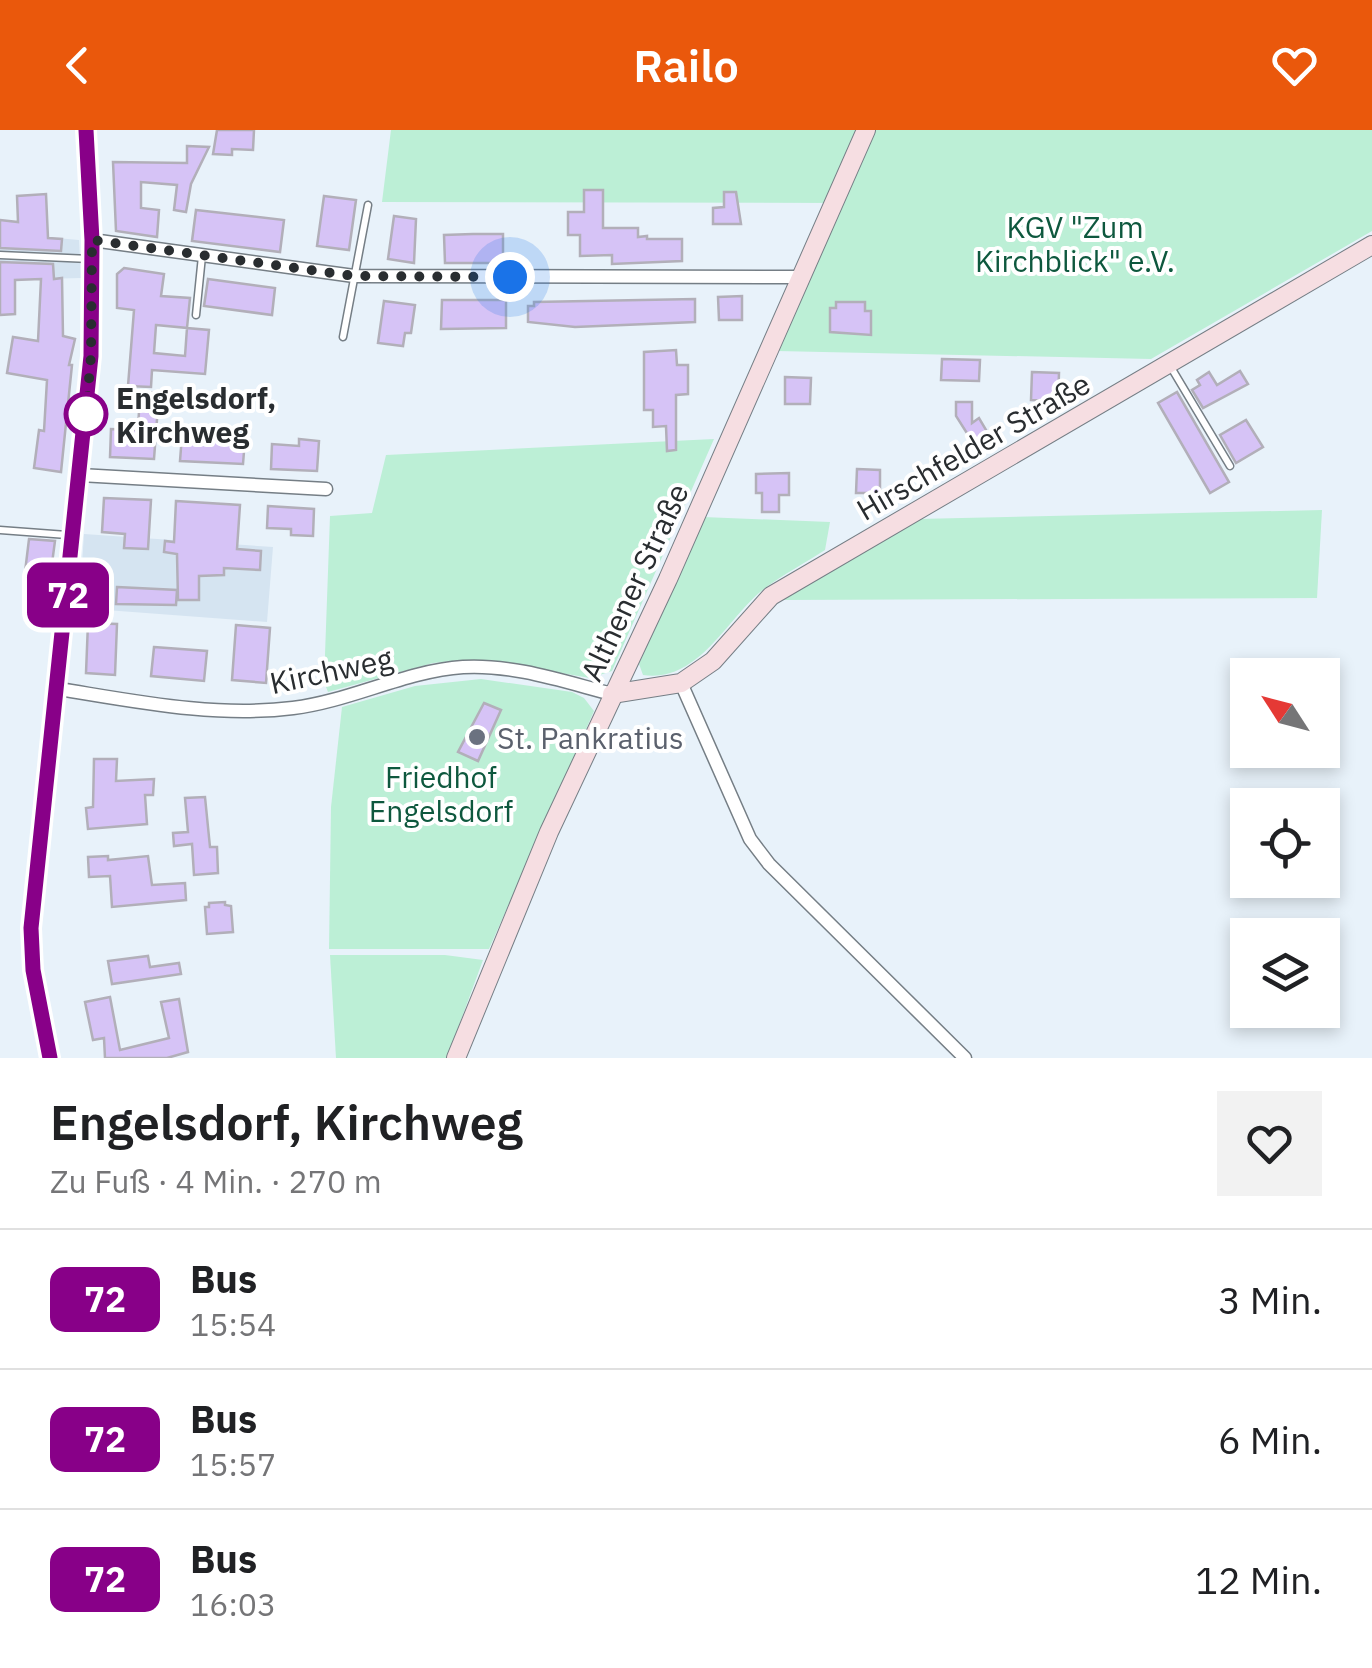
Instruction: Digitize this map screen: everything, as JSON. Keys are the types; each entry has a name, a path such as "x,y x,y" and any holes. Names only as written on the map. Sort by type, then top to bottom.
{"street":[{"path":"50,1058 33,970 31,928 91,356 92,240 86,130"},
{"name":"Althener Straße","path":"456,1058 549,832 668,579 866,130"},
{"path":"92,240 354,276 800,277"},
{"name":"Hirschfelder Straße","path":"612,694 681,683 713,661 772,596 1372,245"},
{"path":"80,476 326,489"},
{"name":"Kirchweg","path":"58,689 222,710 268,710 328,701 463,667 510,670 612,694"},
{"path":"681,683 750,839 964,1058"}],"lane":[{"path":"343,337 368,205"},
{"path":"0,255 91,259"},
{"path":"196,314 202,255"},
{"path":"1168,364 1230,466"},
{"path":"0,530 74,536"}],"shaded area":[{"path":"0,233 79,240 81,278 0,280"},
{"path":"84,534 273,547 267,622 79,608"}],"green space":[{"name":"KGV \"Zum Kirchblick\" e.V.","path":"391,130 1372,130 1372,231 1151,359 777,351 841,203 382,202"},
{"name":"Friedhof Engelsdorf","path":"714,439 612,671 590,678 485,660 462,660 433,663 328,692 324,682 330,516 372,513 386,455"},
{"path":"1322,510 1317,598 782,600 917,519"},
{"path":"703,517 830,522 825,550 765,588 697,659 663,675 643,675 639,664"},
{"name":"Friedhof Engelsdorf","path":"481,679 572,692 584,698 594,711 489,949 329,949 331,807 342,707 415,686"},
{"path":"330,955 445,955 483,960 447,1058 336,1058"}],"building":[{"path":"217,130 254,130 253,150 232,149 232,155 213,154"},
{"path":"187,146 209,147 191,184 186,212 174,210 177,185 141,182 141,208 159,210 157,237 116,231 113,162 187,163"},
{"path":"584,190 603,190 603,228 638,228 638,237 647,239 682,239 682,261 612,264 612,255 580,256 580,235 568,235 568,212 584,212"},
{"path":"724,192 736,192 741,224 713,224 713,208 724,207"},
{"path":"46,194 48,238 62,239 61,251 0,248 0,220 18,222 17,196"},
{"path":"324,196 356,200 349,250 317,246"},
{"path":"196,210 284,220 280,252 192,241"},
{"path":"394,216 416,219 414,263 388,259"},
{"path":"503,234 503,263 445,263 444,235"},
{"path":"0,262 53,264 54,279 62,278 63,336 75,339 69,365 61,472 34,468 39,430 44,431 47,380 7,373 13,337 38,341 41,279 15,280 15,314 0,315"},
{"path":"124,268 164,274 161,296 190,298 187,328 209,330 205,374 152,370 151,387 128,386 134,310 117,308 117,274","holes":["156,325 187,328 185,356 154,353"]},
{"path":"208,279 275,288 272,315 204,306"},
{"path":"742,296 742,320 719,320 718,297"},
{"path":"695,299 695,322 575,327 528,322 528,306 534,306 534,302"},
{"path":"442,300 506,300 506,328 441,329"},
{"path":"384,301 415,305 411,333 405,333 403,346 378,343"},
{"path":"836,302 865,302 865,311 871,311 871,335 830,332 830,308 836,308"},
{"path":"676,350 677,365 688,365 688,394 676,395 676,450 667,451 666,426 653,427 653,410 644,410 644,352"},
{"path":"942,359 980,360 979,381 941,380"},
{"path":"1240,371 1248,384 1203,408 1192,390 1200,385 1197,380 1209,372 1217,385"},
{"path":"1032,372 1059,373 1058,401 1031,400"},
{"path":"785,377 811,378 810,404 785,404"},
{"path":"140,392 159,393 154,459 110,457 111,429 138,430"},
{"path":"1177,392 1229,482 1210,493 1158,403"},
{"path":"956,402 972,402 972,423 979,418 992,440 977,449 956,416"},
{"path":"1246,420 1263,447 1236,463 1220,435"},
{"path":"182,435 245,439 243,464 180,461"},
{"path":"299,439 319,441 317,471 271,469 272,444 299,446"},
{"path":"857,469 880,470 880,493 856,493"},
{"path":"789,473 789,495 779,495 779,512 762,512 756,474"},
{"path":"104,498 151,500 148,549 124,548 125,534 102,532"},
{"path":"176,501 240,505 237,549 261,551 260,570 224,568 224,575 199,576 199,600 178,600 177,554 164,552 165,541 174,542"},
{"path":"268,506 314,509 313,536 291,535 291,529 267,528"},
{"path":"29,539 55,541 49,586 34,585 36,573 25,572"},
{"path":"117,587 177,590 176,605 116,604"},
{"path":"88,623 117,624 115,675 86,673"},
{"path":"236,625 270,628 266,683 232,680"},
{"path":"154,647 207,651 204,681 151,676"},
{"name":"St. Pankratius","path":"484,703 501,710 478,761 458,752"},
{"path":"94,759 117,759 116,781 154,779 153,795 145,795 147,824 88,829 86,808 93,807"},
{"path":"205,797 210,847 217,847 218,873 194,875 192,844 174,846 173,833 188,832 185,798"},
{"path":"108,856 108,860 148,856 152,885 185,883 186,900 112,907 110,876 89,877 88,857"},
{"path":"225,902 231,906 233,932 207,934 205,907"},
{"path":"148,956 150,967 179,963 181,974 112,984 108,961"},
{"path":"110,997 120,1050 169,1038 161,1002 179,999 188,1052 167,1058 105,1058 104,1038 93,1040 85,1002"}],"bus line":[{"name":"72","path":"50,1058 33,970 31,928 91,356 92,240 86,130"}],"place":[{"name":"Engelsdorf, Kirchweg","path":"86,414"},
{"name":"St. Pankratius","path":"477,737"}],"route":[{"path":"86,414 92,240 354,276 510,277"}]}
